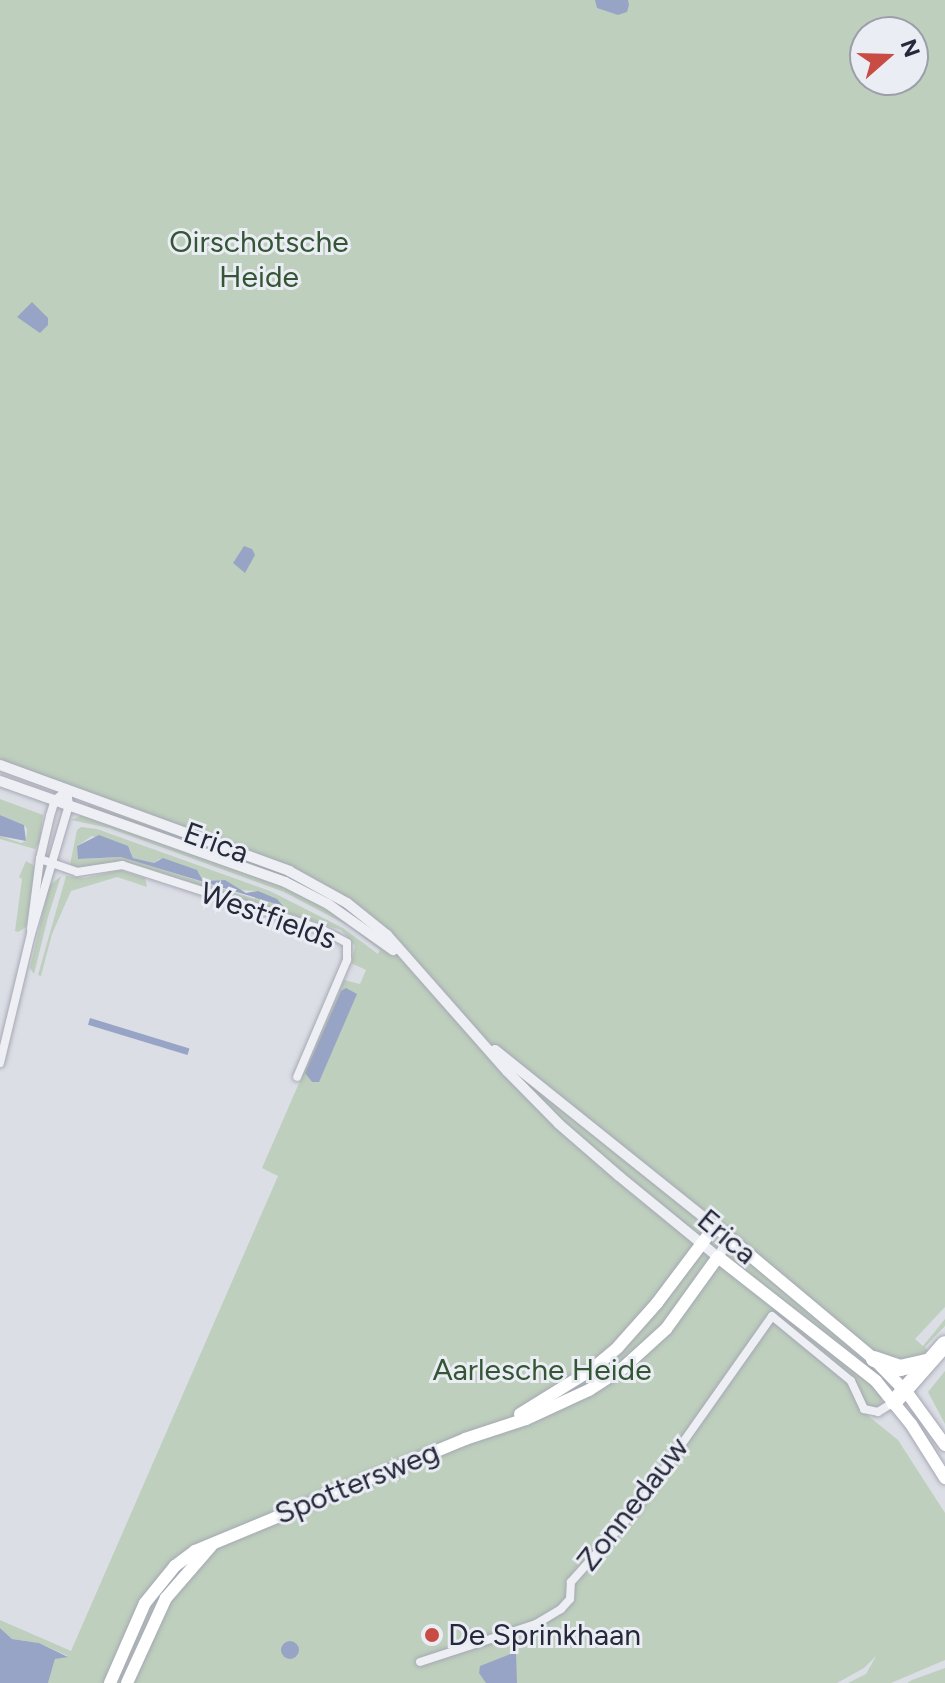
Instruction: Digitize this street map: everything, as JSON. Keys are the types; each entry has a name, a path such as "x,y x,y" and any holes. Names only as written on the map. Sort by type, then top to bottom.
{"highway":[{"path":"901,1395 945,1344"},
{"path":"874,1359 900,1368 928,1361"},
{"path":"901,1395 945,1359"}],"main road":[{"name":"Erica","path":"715,1226 874,1359 945,1445"},
{"name":"Spottersweg","path":"502,1425 556,1394 618,1347 715,1226"},
{"name":"Erica","path":"718,1257 876,1381 901,1395 945,1478"},
{"name":"Spottersweg","path":"110,1683 156,1587 175,1566 195,1551 502,1425 566,1402 623,1368 666,1329 718,1257"},
{"name":"Spottersweg","path":"127,1683 166,1598 213,1544"}],"street":[{"name":"Erica","path":"0,765 302,877 369,919 559,1124 718,1257"},
{"name":"Erica","path":"0,781 311,894 362,926 408,961"},
{"path":"31,934 40,859 55,800 67,790"},
{"path":"0,1063 31,934 69,805 67,790"},
{"name":"Westfields","path":"40,859 51,866 77,872 122,865 323,930 347,943 347,960 297,1077"},
{"name":"Erica","path":"490,1048 509,1058 715,1226"},
{"name":"Spottersweg","path":"718,1257 730,1238"},
{"name":"Zonnedauw","path":"420,1662 536,1624 561,1609 570,1599 571,1582 636,1509 772,1316 851,1381 864,1409 878,1412 901,1395"}],"green space":[{"name":"Aarlesche Heide","path":"0,0 945,0 945,1307 915,1339 923,1346 945,1319 945,1326 925,1347 928,1351 922,1356 893,1361 871,1384 882,1396 882,1406 861,1410 898,1440 945,1513 945,1660 891,1683 848,1683 866,1674 876,1656 864,1668 837,1683 48,1683 55,1659 68,1656 39,1643 12,1639 0,1628 0,1620 71,1651 278,1176 262,1168 344,980 360,984 366,970 351,963 355,946 341,930 123,861 79,868 70,865 77,830 81,827 97,829 270,891 343,928 378,954 380,950 347,925 284,892 109,828 71,820 83,815 295,890 361,928 387,933 338,894 0,762","holes":["92,836 130,850 133,858 154,863 159,859 198,872 203,881 225,880 237,890 256,891 255,899 124,857 79,859 77,846"]},
{"path":"0,799 43,815 40,841 35,849 0,839 0,836 21,843 26,841 27,829 0,815"},
{"path":"88,805 275,868 350,908 378,936 334,905 88,809"},
{"path":"26,861 33,865 36,874 26,927 18,932 15,931 22,879 19,877"},
{"path":"120,870 145,878 147,887 117,877 71,891 52,934 41,976 38,975 66,876 85,878"},
{"path":"61,876 34,974 30,968 49,886"},
{"path":"945,1371 945,1424 928,1392"},
{"path":"945,1668 945,1683 907,1683 912,1680"}],"water":[{"path":"595,0 628,0 629,5 627,12 618,15 597,8"},
{"path":"32,302 48,318 48,325 40,333 17,317"},
{"path":"244,546 252,549 255,555 245,573 233,563"},
{"path":"0,815 24,825 26,841 0,836"},
{"path":"99,835 128,846 133,858 154,863 163,858 197,870 203,881 225,880 246,893 258,891 277,899 283,906 121,857 78,859 77,846"},
{"path":"346,988 357,994 319,1082 312,1082 305,1073 341,991"},
{"path":"90,1018 189,1048 187,1055 88,1025"},
{"path":"0,1628 12,1639 39,1643 68,1657 55,1659 48,1683 0,1683"},
{"path":"290,1641 299,1650 290,1659 281,1650"},
{"path":"516,1652 517,1683 486,1683 479,1673 480,1666"}],"place":[{"name":"De Sprinkhaan","path":"432,1635"}],"park label":[{"name":"Oirschotsche Heide","path":"259,259"}]}
